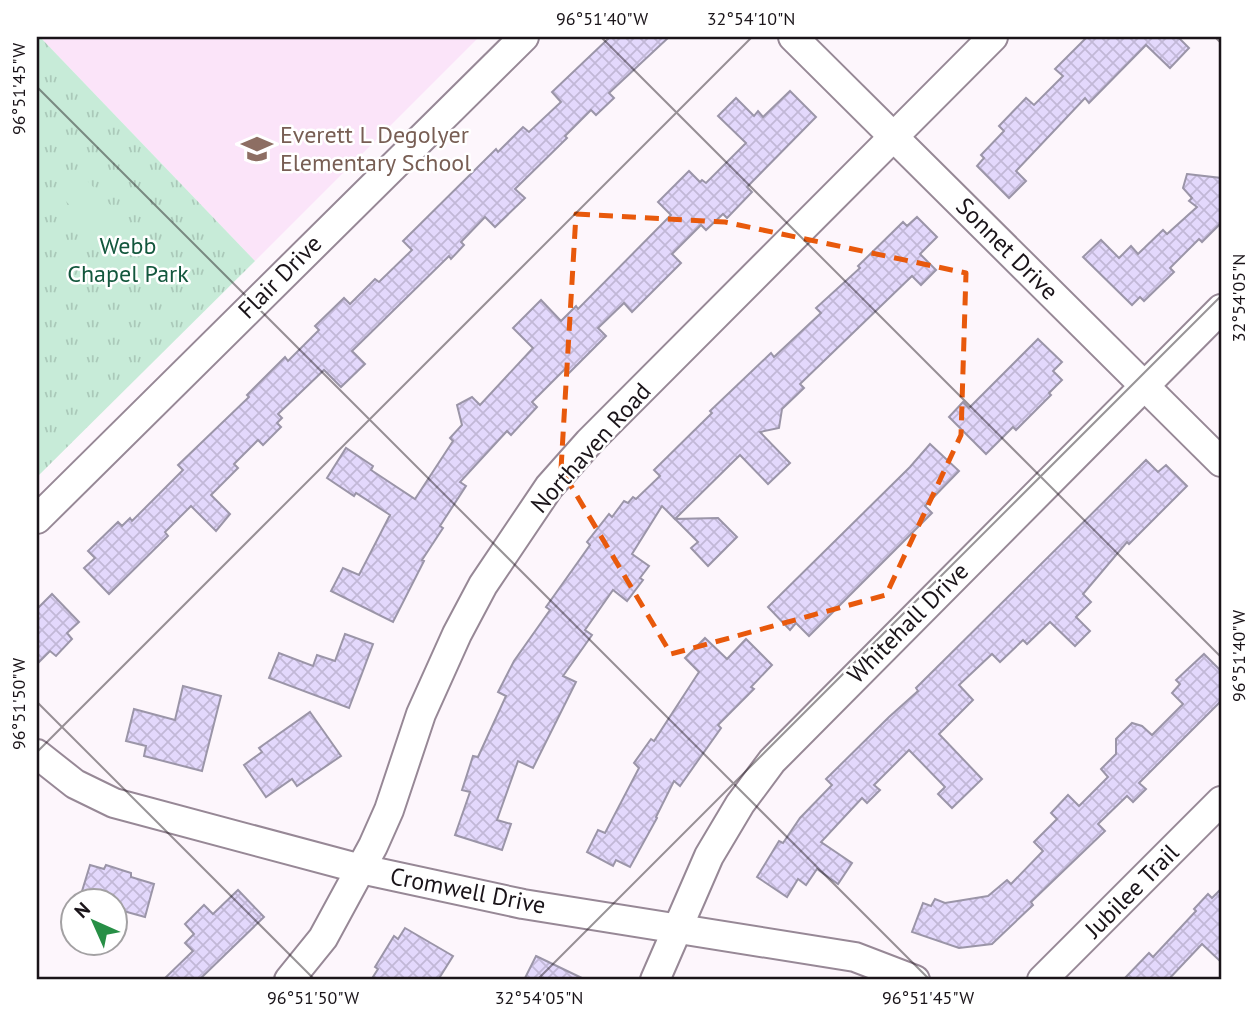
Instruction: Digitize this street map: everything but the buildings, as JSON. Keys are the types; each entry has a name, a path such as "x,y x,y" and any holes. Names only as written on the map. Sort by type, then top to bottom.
{"street":[{"name":"Flair Drive","path":"37,519 524,37"},
{"name":"Sonnet Drive","path":"793,37 1221,461"},
{"name":"Northaven Road","path":"289,980 323,938 361,869 389,810 421,714 457,634 483,585 549,487 589,442 993,37"},
{"name":"Whitehall Drive","path":"655,980 709,856 740,804 772,761 1221,309"},
{"name":"Cromwell Drive","path":"37,754 75,784 114,803 361,869 523,904 855,957 915,980"},
{"name":"Jubilee Trail","path":"1042,980 1221,801"}],"highlighted area":[{"path":"576,214 725,222 966,273 961,435 886,595 671,654 561,469"}],"shaded area":[{"name":"Everett L Degolyer Elementary School","path":"40,37 479,37 255,261"}],"green space":[{"name":"Webb Chapel Park","path":"37,37 40,37 255,261 37,477"},
{"path":"79,172 137,233 116,253 57,192"}],"place":[{"name":"Everett L Degolyer Elementary School","path":"257,149"}]}
